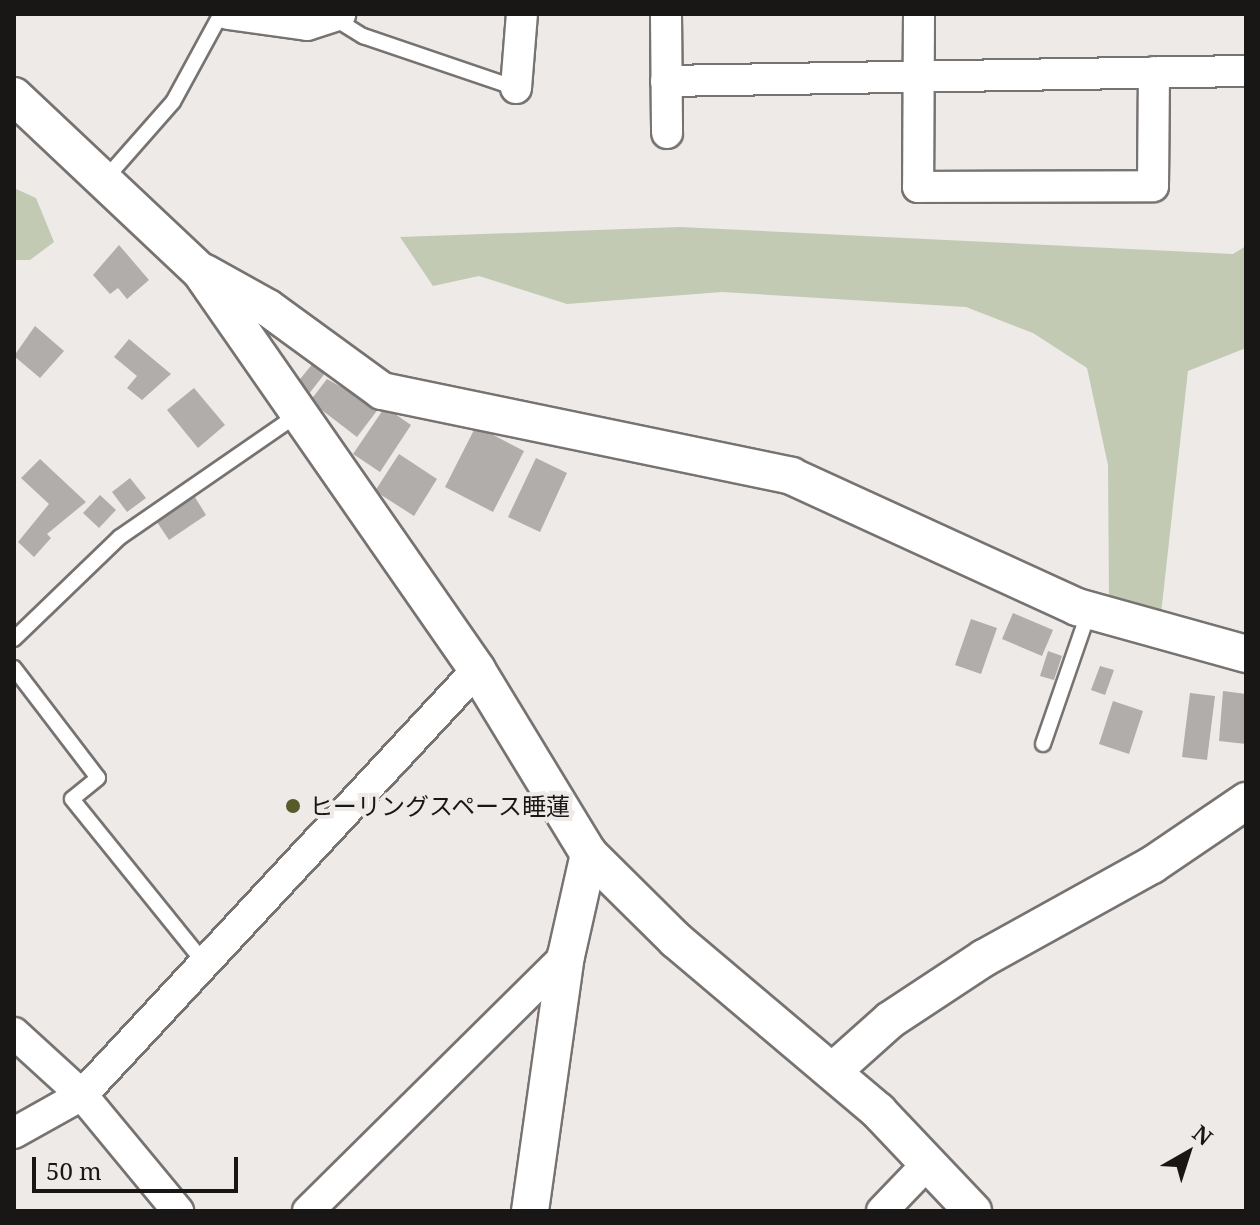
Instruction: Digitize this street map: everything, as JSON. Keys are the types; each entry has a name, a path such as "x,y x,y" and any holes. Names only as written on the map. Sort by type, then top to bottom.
{"street":[{"path":"228,14 307,25 338,17"},
{"path":"516,88 522,14"},
{"path":"666,14 667,133"},
{"path":"919,14 918,187 1153,186 1154,72"},
{"path":"666,81 1246,71"},
{"path":"14,96 106,178 200,271 297,415 477,670 589,854 676,940 833,1071 973,1211"},
{"path":"200,271 268,308 382,391 791,476 1089,611 1246,654"},
{"path":"14,1133 82,1095 477,670"},
{"path":"833,1071 890,1020 984,958 1152,865 1246,801"},
{"path":"530,1211 566,956 589,854"},
{"path":"308,1211 566,956"},
{"path":"14,1033 82,1095 178,1211"},
{"path":"882,1211 928,1163"}],"lane":[{"path":"106,178 173,102 221,14"},
{"path":"338,17 363,36 516,88"},
{"path":"14,639 120,537 297,415"},
{"path":"1043,744 1089,611"},
{"path":"14,668 98,778 72,799 205,964"}],"green space":[{"path":"14,188 36,198 54,242 30,260 14,260"},
{"path":"680,227 1233,254 1246,246 1246,348 1188,371 1160,623 1109,600 1108,465 1087,368 1033,333 966,307 722,292 567,304 479,276 433,286 400,237"}],"building":[{"path":"119,245 149,280 127,299 118,288 110,294 93,275"},
{"path":"35,326 64,351 40,378 14,356"},
{"path":"129,339 171,374 142,400 127,388 137,376 114,357"},
{"path":"314,362 326,372 308,395 296,384"},
{"path":"327,379 379,408 357,437 310,401"},
{"path":"194,388 225,425 198,448 167,410"},
{"path":"385,407 411,425 380,472 353,454"},
{"path":"476,426 524,451 493,512 445,487"},
{"path":"399,454 437,479 414,516 375,491"},
{"path":"536,458 567,473 540,532 508,517"},
{"path":"40,459 86,502 47,534 51,538 34,557 18,542 49,504 21,478"},
{"path":"130,478 146,498 127,512 112,492"},
{"path":"193,494 206,515 169,540 155,519"},
{"path":"100,495 116,510 99,528 83,513"},
{"path":"1013,613 1053,630 1042,656 1002,639"},
{"path":"971,619 997,628 981,674 955,665"},
{"path":"1048,651 1062,656 1054,680 1040,676"},
{"path":"1100,666 1114,670 1105,695 1091,690"},
{"path":"1223,691 1246,694 1246,744 1219,741"},
{"path":"1190,693 1215,696 1207,760 1182,757"},
{"path":"1113,701 1143,711 1129,754 1099,744"}],"place":[{"name":"ヒーリングスペース睡蓮","path":"293,806"}]}
